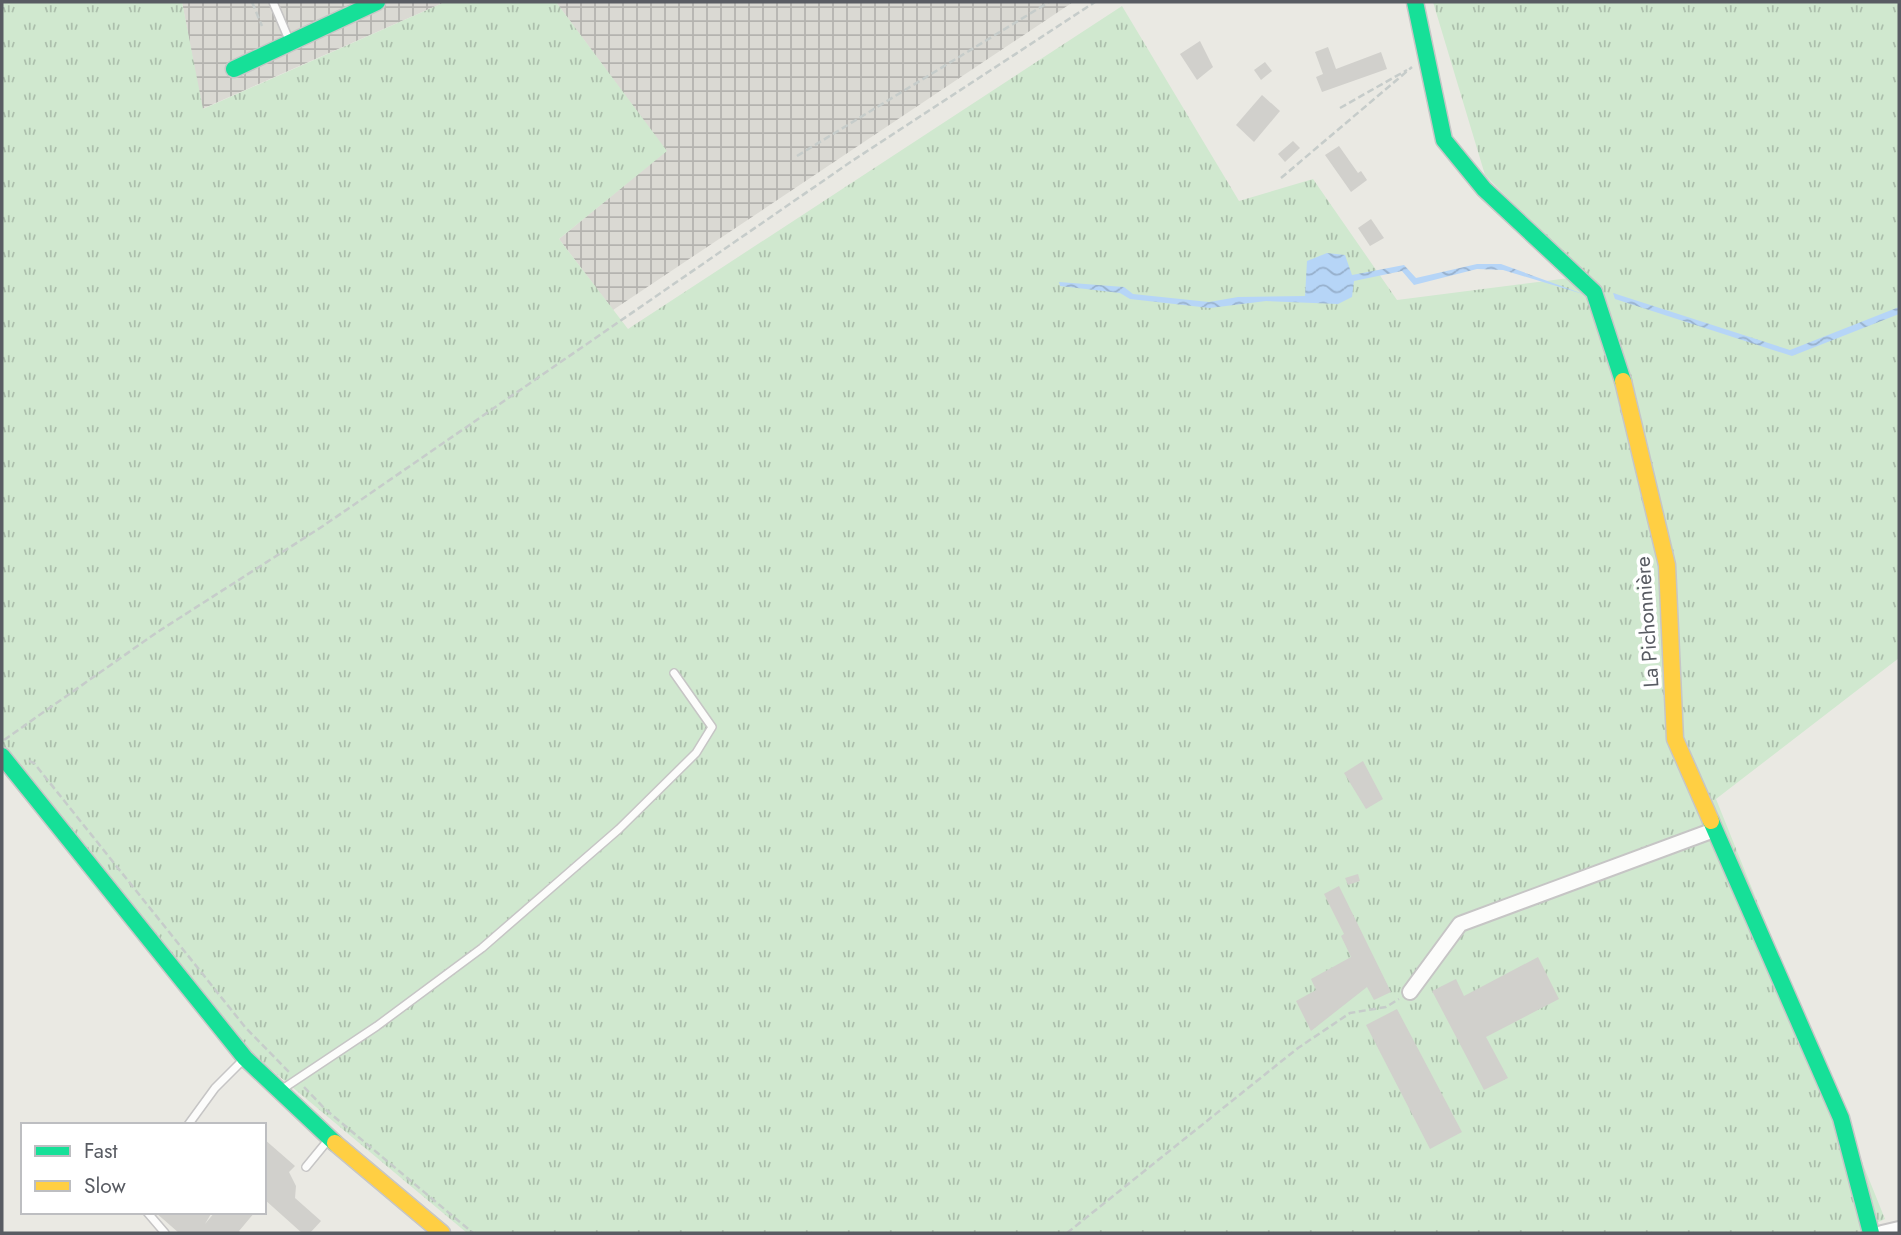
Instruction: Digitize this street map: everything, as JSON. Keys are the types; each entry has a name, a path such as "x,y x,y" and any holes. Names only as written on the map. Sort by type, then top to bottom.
{"street":[{"path":"234,69 377,2"},
{"name":"La Pichonnière","path":"1415,2 1444,140 1484,189 1594,292 1625,386 1667,565 1675,739 1841,1118 1871,1233"},
{"path":"6,761 245,1058 329,1138 442,1233"},
{"path":"1410,992 1460,924 1714,830"},
{"path":"1882,1233 1899,1229"}],"lane":[{"path":"273,2 290,42"},
{"path":"278,1092 298,1081 482,948 619,829 696,752 712,727 674,673"},
{"path":"189,1123 215,1088 245,1058"},
{"path":"306,1167 329,1138"},
{"path":"149,1214 164,1233"}],"path":[{"path":"252,2 262,26"},
{"path":"797,156 1049,2"},
{"path":"2,742 156,633 323,526 852,161 1095,2"},
{"path":"1340,108 1412,67 1430,65"},
{"path":"1281,178 1412,67"},
{"path":"6,761 25,759 34,763 245,1027 325,1109 473,1233"},
{"path":"1067,1233 1298,1048 1350,1013 1387,1007 1410,992"}],"shaded area":[{"path":"182,2 445,2 202,109"},
{"path":"556,2 1073,2 613,310 559,239 666,151"}],"green space":[{"path":"2,2 182,2 203,109 445,2 556,2 667,151 559,239 628,329 1122,6 1239,201 1313,179 1397,300 1585,276 1485,175 1433,2 1899,2 1899,658 1716,799 1885,1219 1855,1233 467,1233 250,1052 2,749"}],"water":[{"path":"1327,253 1345,255 1352,275 1404,265 1416,278 1477,264 1501,264 1586,295 1503,270 1477,269 1414,285 1402,271 1354,281 1352,297 1338,304 1266,301 1210,308 1130,299 1120,293 1060,286 1059,282 1124,287 1133,294 1209,302 1238,297 1305,296 1307,261"},
{"path":"1613,293 1790,350 1899,307 1899,314 1792,356 1615,299"}],"building":[{"path":"1200,41 1213,67 1197,80 1180,54"},
{"path":"1328,47 1336,69 1381,52 1387,69 1322,92 1316,77 1323,74 1315,52"},
{"path":"1265,62 1272,71 1261,80 1254,70"},
{"path":"1262,95 1280,111 1254,142 1236,125"},
{"path":"1293,141 1300,148 1285,162 1278,154"},
{"path":"1339,146 1358,173 1361,171 1367,180 1351,192 1325,155"},
{"path":"1371,219 1384,238 1370,246 1358,228"},
{"path":"1363,761 1383,799 1366,809 1344,773"},
{"path":"1358,874 1360,881 1348,885 1345,878"},
{"path":"1339,886 1391,992 1374,1000 1367,987 1311,1031 1296,1001 1316,990 1311,979 1351,957 1341,936 1344,934 1324,894"},
{"path":"1538,957 1559,999 1486,1037 1508,1078 1484,1090 1432,991 1456,979 1464,996"},
{"path":"1397,1009 1462,1132 1430,1149 1366,1025"},
{"path":"266,1141 295,1166 289,1172 296,1186 295,1198 321,1221 310,1233 302,1233 266,1201"},
{"path":"157,1214 211,1214 205,1224 213,1214 253,1214 239,1231 241,1233 179,1233"}],"traffic: fast":[{"path":"234,69 377,2"},
{"path":"1415,2 1444,140 1484,189 1594,292 1623,381"},
{"path":"2,756 245,1058 335,1143"},
{"path":"1711,821 1841,1118 1871,1233"}],"traffic: slow":[{"path":"1623,381 1667,565 1675,739 1711,821"},
{"path":"335,1143 442,1233"}]}
